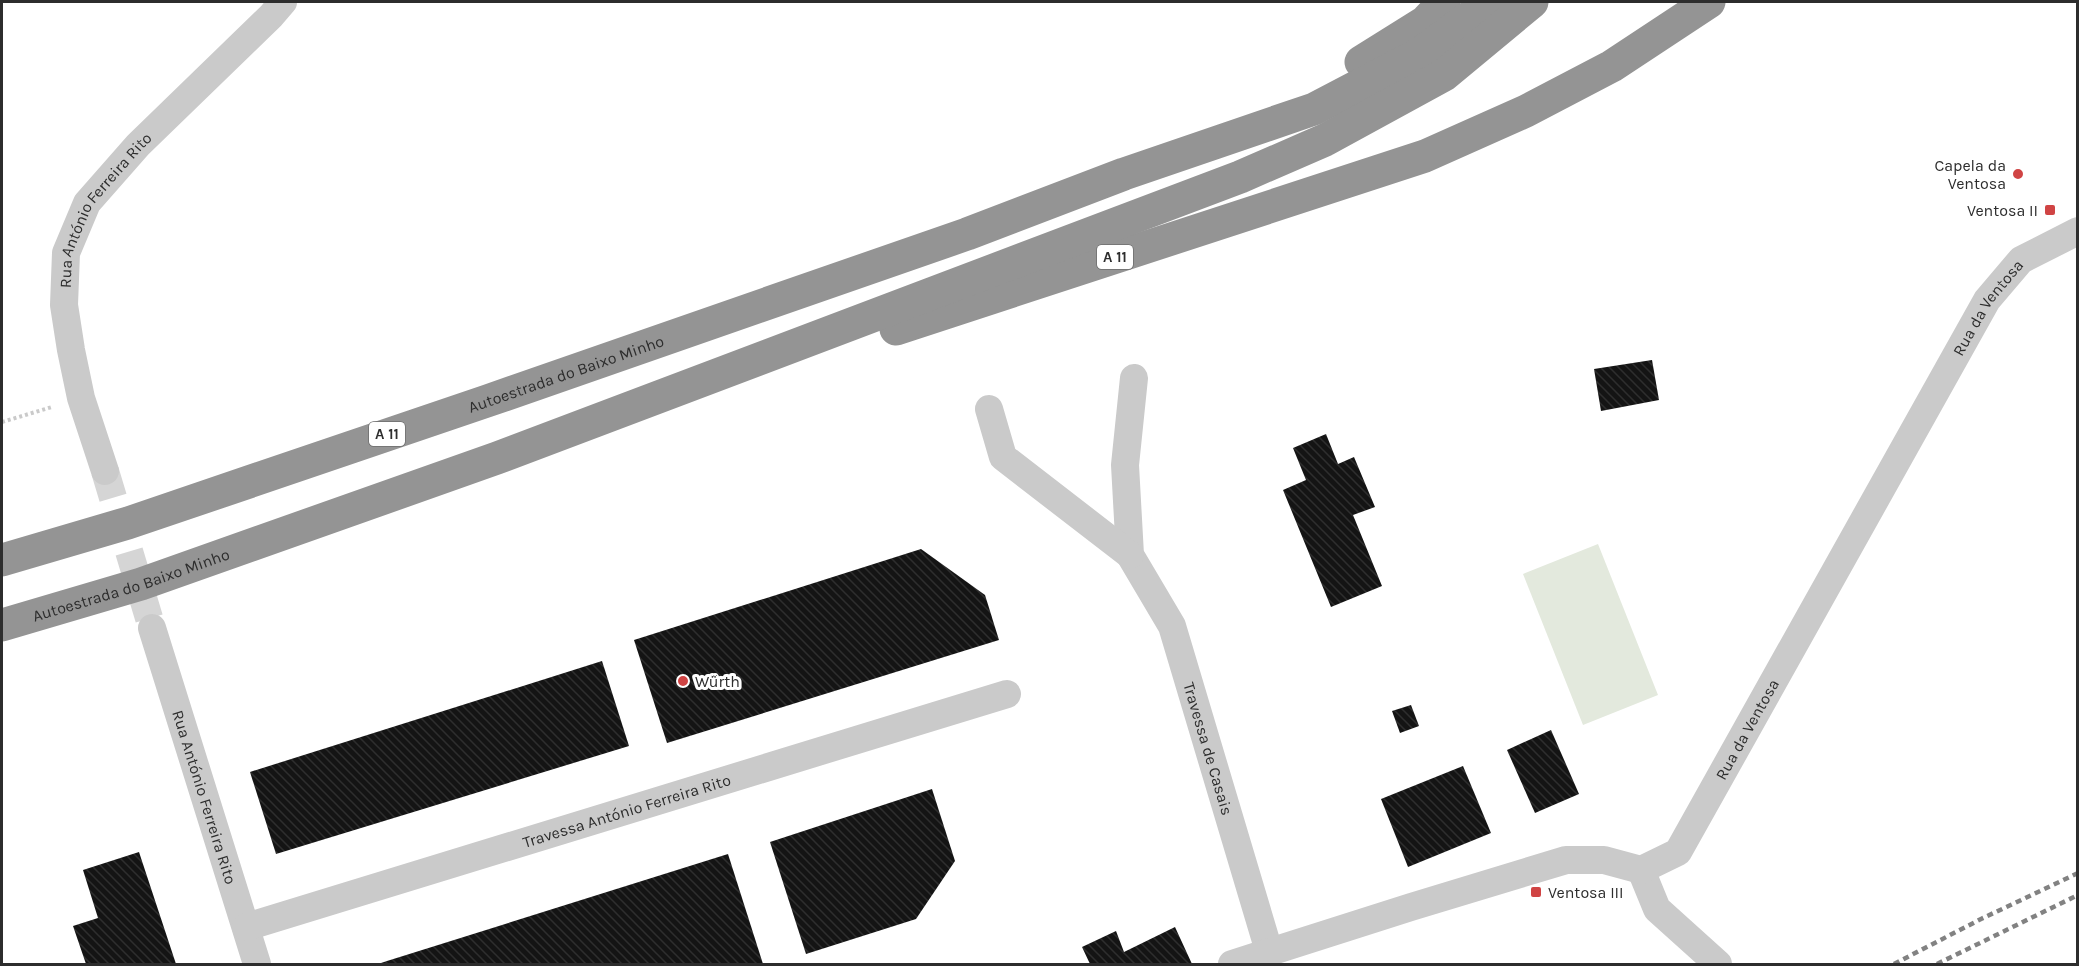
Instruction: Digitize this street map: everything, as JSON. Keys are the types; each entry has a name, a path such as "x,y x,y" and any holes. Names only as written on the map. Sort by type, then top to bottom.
{"highway":[{"path":"1125,174 1310,94 1425,22 1444,2"},
{"name":"A 11","path":"1125,174 1314,109 1419,54 1490,2"},
{"path":"497,458 1240,177 1325,140 1444,75 1532,2"},
{"name":"A 11","path":"497,458 1425,156 1526,111 1612,66 1709,2"},
{"name":"Autoestrada do Baixo Minho","path":"2,560 128,523 487,401 956,238 1125,174"},
{"name":"Autoestrada do Baixo Minho","path":"2,625 141,584 497,458"}],"street":[{"name":"Rua António Ferreira Rito","path":"105,471 81,398 71,350 64,305 66,253 87,203 138,145 271,16 282,2"},
{"name":"Rua da Ventosa","path":"1641,870 1678,852 1987,300 2021,260 2078,231"},
{"name":"Travessa de Casais","path":"1130,555 1125,465 1134,378"},
{"name":"Travessa de Casais","path":"989,409 1003,457 1130,555 1172,626 1269,951"},
{"name":"Rua António Ferreira Rito","path":"152,628 257,964"},
{"name":"Travessa António Ferreira Rito","path":"246,927 1007,694"},
{"path":"1232,964 1566,860 1604,860 1641,870 1657,909 1718,964"}],"path":[{"path":"2,422 81,398"}],"shaded area":[{"path":"1598,544 1658,695 1583,725 1523,574"}],"building":[{"path":"1652,360 1659,400 1601,411 1594,369"},
{"path":"1326,434 1338,464 1354,457 1375,507 1353,515 1382,586 1331,607 1283,490 1306,480 1293,448"},
{"path":"921,549 985,595 999,640 667,743 634,640"},
{"path":"602,661 629,746 276,854 250,772"},
{"path":"1411,705 1419,726 1400,733 1392,711"},
{"path":"1551,730 1579,794 1535,813 1507,750"},
{"path":"1463,766 1491,833 1408,867 1381,799"},
{"path":"932,789 955,861 916,919 806,954 770,842"},
{"path":"139,852 176,964 86,964 73,926 98,918 83,870"},
{"path":"728,854 763,964 378,964 387,961"},
{"path":"1175,927 1192,964 1090,964 1082,947 1116,931 1124,952"}],"tunnel":[{"path":"105,471 152,628"}],"railway":[{"path":"1894,964 2078,873"},
{"path":"1937,964 2078,895"}],"place":[{"name":"Capela da Ventosa","path":"2018,174"},
{"name":"Ventosa II","path":"2050,210"},
{"name":"Würth","path":"683,681"},
{"name":"Ventosa III","path":"1536,892"}]}
